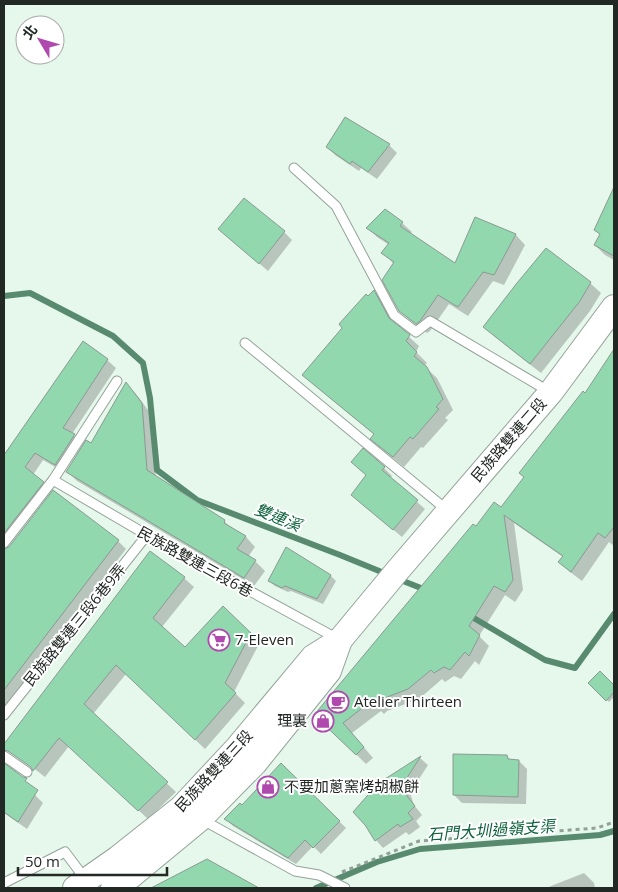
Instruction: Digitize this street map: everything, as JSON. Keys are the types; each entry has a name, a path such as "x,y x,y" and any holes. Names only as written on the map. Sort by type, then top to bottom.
{"main road":[{"name":"民族路雙連二段","path":"390,578 550,392 614,307"},
{"name":"民族路雙連三段","path":"113,888 131,876 190,813 238,748 314,657 340,640 390,578"},
{"name":"民族路雙連三段","path":"84,886 118,858 190,813"}],"lane":[{"path":"294,168 336,206 394,315 416,332 430,321 550,392"},
{"path":"245,343 448,511"},
{"path":"4,543 53,480 117,381"},
{"name":"民族路雙連三段6巷","path":"53,480 147,535 340,640"},
{"name":"民族路雙連三段6巷9弄","path":"4,715 147,535"},
{"path":"4,756 27,772"},
{"path":"190,813 296,871 319,875 345,888"},
{"path":"4,883 65,852 84,886"}],"path":[{"path":"326,878 419,842 596,828 614,822"}],"building":[{"path":"345,117 390,144 368,172 352,161 350,164 326,147"},
{"path":"614,187 614,256 594,245 600,234 594,230"},
{"path":"244,198 285,231 259,264 218,229"},
{"path":"385,209 403,222 400,226 455,263 475,217 516,234 494,275 483,272 458,307 438,295 416,324 399,311 382,280 394,262 381,253 389,243 366,228"},
{"path":"546,248 591,282 580,301 530,364 483,327"},
{"path":"374,290 389,318 410,335 406,341 417,352 414,356 427,367 443,399 436,407 439,409 413,439 410,437 393,457 370,439 374,434 302,375 342,328 339,324 366,294 368,296"},
{"path":"83,341 108,359 63,428 75,434 55,465 35,453 25,467 44,482 4,533 4,455"},
{"path":"614,349 614,527 605,538 598,533 571,572 558,562 563,556 504,515 513,580 505,592 494,586 469,626 480,635 469,656 465,652 450,670 444,667 434,673 431,670 408,689 377,701 373,705 370,702 343,723 364,747 356,755 314,715 473,524 476,526 494,502 501,507 524,477 519,473 583,391 585,393"},
{"path":"126,382 142,403 147,470 225,520 224,523 246,536 237,549 256,560 244,578 66,472 86,440 91,443"},
{"path":"363,448 385,467 382,470 418,500 393,530 351,495 366,475 351,462"},
{"path":"53,490 119,540 4,690 4,549 9,547"},
{"path":"286,547 331,575 317,599 285,586 282,588 268,581"},
{"path":"150,551 185,577 153,618 185,647 223,606 251,633 225,683 236,693 195,740 116,665 84,704 168,782 138,811 59,738 33,771 31,767 4,750 4,744"},
{"path":"600,671 614,685 614,692 606,701 588,683"},
{"path":"453,754 507,755 508,759 519,760 518,797 453,795"},
{"path":"421,756 403,784 407,796 415,806 408,813 413,819 400,827 398,824 375,841 365,825 353,812 374,786"},
{"path":"4,763 27,778 25,781 38,790 18,822 4,812"},
{"path":"281,763 340,821 313,848 305,840 288,858 224,819 240,803 242,805"},
{"path":"207,859 259,888 151,888"}],"waterway":[{"name":"雙連溪","path":"4,296 30,293 113,336 143,363 150,398 157,470 197,500 389,575"},
{"name":"雙連溪","path":"398,579 426,590"},
{"name":"雙連溪","path":"467,614 545,660 575,668 614,614"},
{"name":"石門大圳過嶺支渠","path":"316,888 377,862 420,849 600,835 614,831"}],"place":[{"name":"7-Eleven","path":"219,640"},
{"name":"Atelier Thirteen","path":"338,702"},
{"name":"理裏","path":"323,721"},
{"name":"不要加蔥窯烤胡椒餅","path":"268,787"}]}
